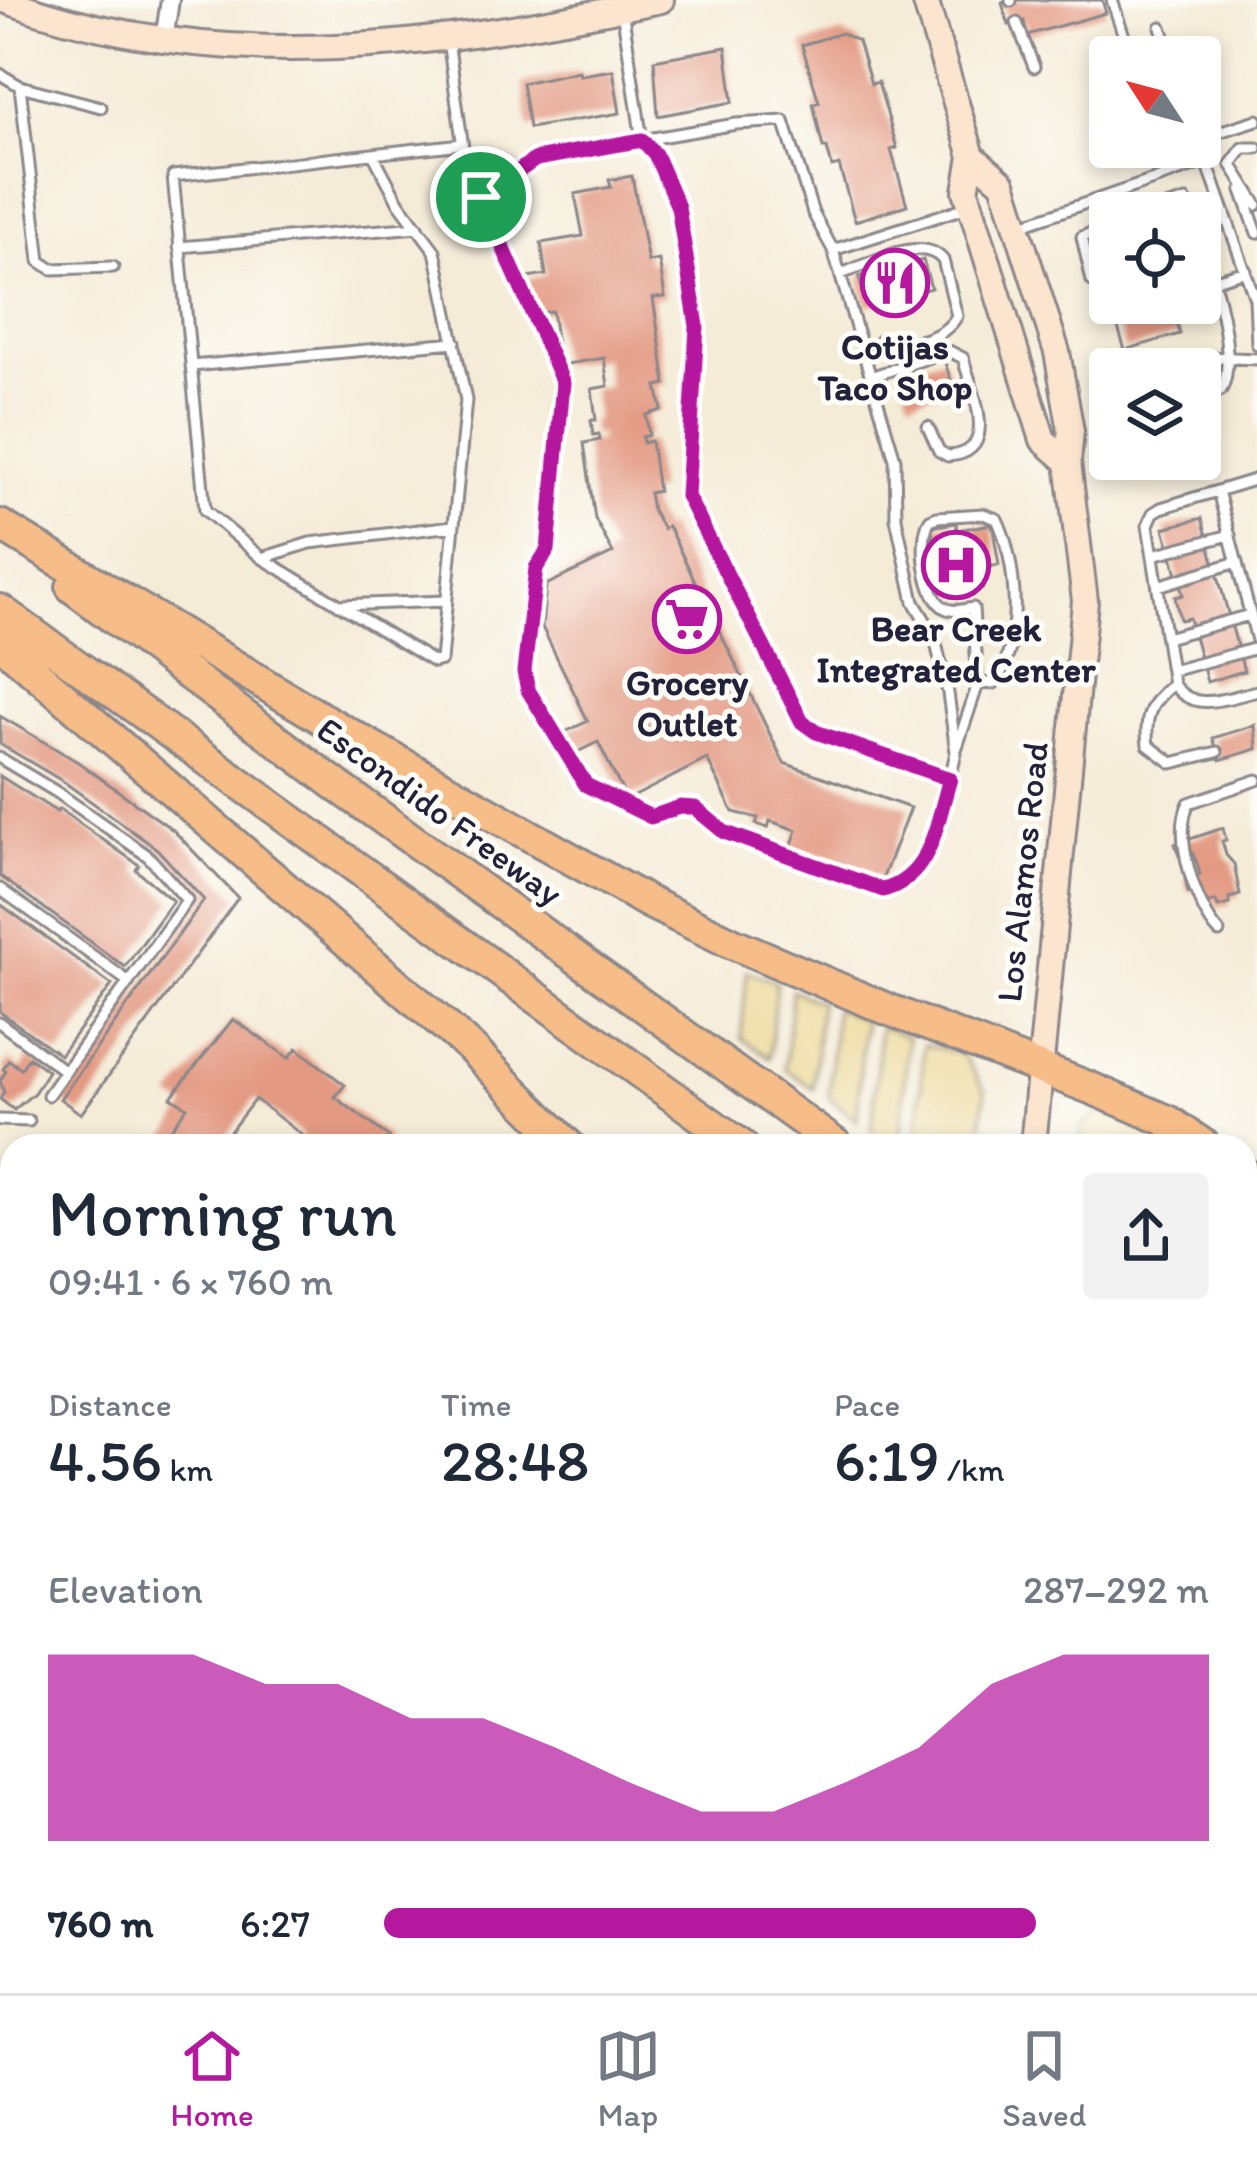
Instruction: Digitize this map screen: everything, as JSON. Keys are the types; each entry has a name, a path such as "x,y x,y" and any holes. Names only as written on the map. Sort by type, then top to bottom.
{"highway":[{"path":"0,525 321,718 648,902 732,944 1168,1121 1187,1134"},
{"name":"Escondido Freeway","path":"0,534 339,787 821,1134"},
{"path":"0,610 725,1134"},
{"path":"0,642 472,1049 556,1134"}],"main road":[{"path":"4,0 164,40 272,49 367,48 448,40 661,0"},
{"name":"Los Alamos Road","path":"926,0 972,156 966,190 1043,440 1068,462"},
{"name":"Los Alamos Road","path":"972,156 1003,183 1057,352 1071,431 1068,462 1084,601 1034,1134"}],"street":[{"path":"164,40 170,0"}],"lane":[{"path":"1112,0 1124,36"},
{"path":"622,8 642,140 655,154 678,207 697,326 687,496 802,722 816,732 950,779"},
{"path":"1017,23 1034,67"},
{"path":"1160,28 1163,36"},
{"path":"448,40 465,162 563,383 548,550 536,568 524,672 535,703 586,785 651,817 680,807 695,808 724,832 883,890 904,884 922,867 978,685 973,608 951,611 932,593 922,543 930,520 983,514 997,519 1002,529 1011,567 1014,622 1001,674 994,683 978,685"},
{"path":"0,74 20,86 101,107"},
{"path":"20,86 40,261 52,269 113,267"},
{"path":"1221,133 1257,120"},
{"path":"481,197 536,159 736,124 784,122 813,213 841,274 895,459 896,518 914,602 936,643 956,752"},
{"path":"374,156 399,203 435,251 466,400 441,660 434,662 262,558 205,510 172,176 462,144"},
{"path":"1257,148 1243,148 1232,164 1257,206"},
{"path":"1017,227 1189,168"},
{"path":"1208,168 1246,272 1256,309 1257,344"},
{"path":"1241,184 1257,233"},
{"path":"833,250 971,206"},
{"path":"179,247 418,227"},
{"path":"1089,234 1082,237 1089,270"},
{"path":"841,274 920,248 938,253 943,260 957,316 952,326 908,344 881,339"},
{"path":"1221,278 1246,272"},
{"path":"1221,323 1227,374 1221,390"},
{"path":"191,366 454,343"},
{"path":"870,377 957,352 963,358 982,430 978,443 973,450 948,456 939,451 928,427"},
{"path":"1221,358 1257,359"},
{"path":"1257,479 1153,513 1148,525 1173,684 1181,695 1205,703 1257,691"},
{"path":"1171,671 1257,644 1218,491"},
{"path":"262,558 310,543 454,526"},
{"path":"1153,555 1229,535"},
{"path":"1158,586 1237,562"},
{"path":"339,605 446,601"},
{"path":"1166,638 1250,615"},
{"path":"1173,684 1153,700 1145,726 1148,745 1172,764 1217,752"},
{"path":"0,758 148,856 188,900 48,1095"},
{"path":"1219,932 1199,904 1182,830 1183,814 1189,803 1257,781"},
{"path":"0,889 129,982"},
{"path":"0,1023 65,1071"},
{"path":"0,1120 29,1121"}],"path":[{"path":"980,576 982,595"}],"sand":[{"path":"747,971 776,982 770,1058 741,1038"},
{"path":"792,990 820,1002 813,1088 785,1069"},
{"path":"835,1008 864,1020 857,1120 829,1098"},
{"path":"880,1026 908,1037 901,1134 872,1131"},
{"path":"924,1044 963,1055 985,1091 981,1134 918,1134"},
{"path":"1103,1109 1160,1134 1082,1134 1082,1127"}],"building":[{"path":"1102,0 1106,13 1027,35 1024,21 1009,25 1002,3"},
{"path":"841,33 858,41 871,84 878,82 907,205 855,221 839,165 832,167 827,148 823,148 813,103 819,102 802,45"},
{"path":"726,47 733,102 658,116 654,60"},
{"path":"613,70 620,113 529,128 522,83 579,71 580,75"},
{"path":"632,176 648,262 659,260 665,297 653,298 666,384 657,386 662,410 646,415 649,435 642,437 643,443 651,441 658,491 649,493 652,510 663,529 668,526 784,763 910,808 882,880 790,850 797,830 770,821 768,828 756,824 758,818 733,812 707,759 627,800 598,742 573,754 563,733 588,721 542,627 546,585 613,553 595,519 584,443 600,440 599,434 593,435 592,389 608,386 604,358 560,365 552,311 534,314 528,278 546,275 541,243 583,236 575,194 611,187 609,180"},
{"name":"Cotijas Taco Shop","path":"913,258 914,263 923,260 931,288 867,306 859,277"},
{"path":"1117,324 1177,324 1180,334 1124,348"},
{"path":"943,357 953,386 910,401 900,373"},
{"path":"1202,518 1244,671 1207,682 1189,618 1180,620 1175,597 1183,595 1164,528"},
{"path":"956,523 957,530 992,524 999,565 985,568 987,575 941,583 931,527"},
{"path":"0,716 78,762 173,830 238,898 81,1114 60,1099 204,900 157,849 64,782 0,744"},
{"path":"1255,725 1257,749 1220,760 1213,738"},
{"path":"0,776 59,809 139,865 136,870 173,901 125,967 0,876"},
{"path":"1223,828 1226,840 1222,841 1234,864 1240,895 1218,907 1216,901 1206,904 1201,888 1188,892 1185,879 1200,875 1197,863 1192,852 1179,856 1175,844"},
{"path":"0,904 112,985 60,1055 0,1012"},
{"path":"233,1019 289,1058 297,1048 345,1085 335,1097 385,1134 301,1134 255,1099 228,1134 168,1134 187,1107 171,1097"},
{"path":"29,1057 48,1071 34,1093 14,1110 0,1099 3,1069 9,1060 21,1069"}],"place":[{"name":"Cotijas Taco Shop","path":"895,283"},
{"name":"Bear Creek Integrated Center","path":"956,565"},
{"name":"Grocery Outlet","path":"687,619"}],"route":[{"path":"642,140 655,154 678,207 697,326 687,496 802,722 816,732 950,779 922,867 904,884 883,890 724,832 689,806 651,817 586,785 535,703 524,672 536,568 548,550 564,392 562,374 547,351 481,197 536,159 642,140"}]}
